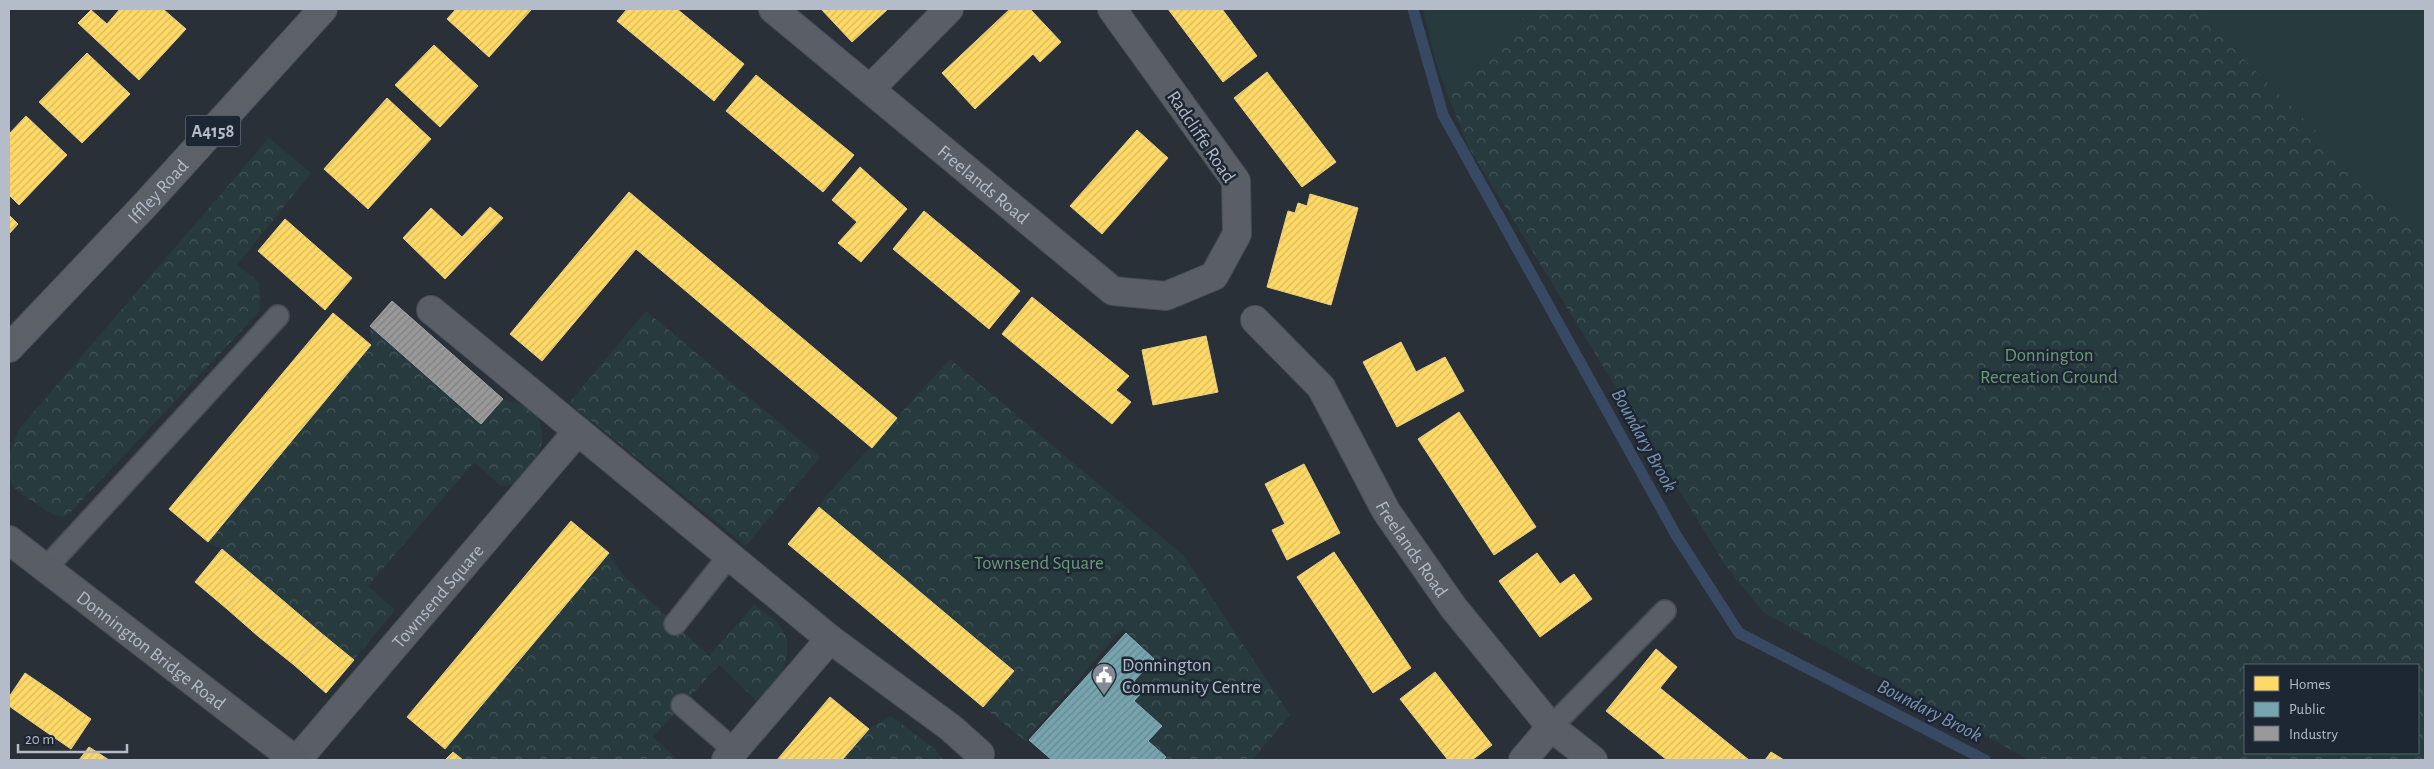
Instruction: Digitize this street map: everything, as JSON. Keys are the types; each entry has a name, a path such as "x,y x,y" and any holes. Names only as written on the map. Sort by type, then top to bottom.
{"main road":[{"name":"Iffley Road","path":"9,348 151,199 323,9"},
{"name":"Donnington Bridge Road","path":"9,540 296,760"}],"street":[{"name":"Freelands Road","path":"773,9 1113,291 1166,296 1214,276"},
{"path":"870,89 948,9"},
{"name":"Radcliffe Road","path":"1112,9 1236,180 1237,234 1214,276"},
{"path":"431,310 830,639 951,728 984,757"},
{"name":"Freelands Road","path":"1255,320 1321,387 1386,511 1453,607 1551,727 1593,760"},
{"name":"Townsend Square","path":"296,760 578,431"},
{"path":"730,755 830,639"},
{"path":"1522,760 1551,727"}],"lane":[{"path":"45,569 278,316"},
{"path":"675,624 729,556"},
{"path":"1551,727 1665,611"},
{"path":"682,706 730,755"}],"green space":[{"path":"1423,9 1531,9 1448,96 1435,59"},
{"name":"Donnington Recreation Ground","path":"1531,9 2194,9 2425,240 2425,760 2029,760 1763,612 1725,565 1469,148 1448,96"},
{"path":"2194,9 2425,9 2425,240"},
{"path":"269,138 311,173 237,265 259,282 260,311 66,517 50,513 18,491 10,479 9,457 20,428"},
{"path":"646,311 820,457 746,546 569,403"},
{"path":"370,326 481,424 503,399 533,407 538,419 542,439 541,447 533,464 519,484 501,486 474,462 368,586 395,610 354,660 222,549 208,542 371,345"},
{"name":"Townsend Square","path":"950,359 1184,556 1290,715 1252,760 1163,760 1166,757 1148,741 1162,726 1134,701 1144,690 1134,681 1154,659 1123,628 1025,741 983,707 1013,670 819,507 826,496"},
{"path":"609,553 622,574 709,656 754,605 776,621 784,631 787,653 785,665 780,676 762,706 719,665 653,737 678,760 463,760 453,752 445,749"},
{"path":"891,716 936,750 943,760 842,760 869,729"}],"building: Homes":[{"path":"120,9 163,9 186,29 139,80 78,23 91,10 107,24"},
{"path":"456,9 531,10 489,57 447,19"},
{"path":"627,9 677,9 744,64 714,101 617,21"},
{"path":"821,9 888,9 852,42"},
{"path":"1010,9 1030,9 1061,42 1040,62 1033,54 975,109 942,73"},
{"path":"1168,9 1222,9 1257,56 1223,82"},
{"path":"434,45 478,86 440,127 395,85"},
{"path":"87,53 130,94 82,143 39,102"},
{"path":"1267,72 1336,162 1302,187 1234,98"},
{"path":"756,75 854,155 823,192 726,111"},
{"path":"387,98 431,139 368,209 324,169"},
{"path":"26,116 67,155 19,205 9,195 9,134"},
{"path":"1137,130 1168,158 1102,234 1070,206"},
{"path":"860,167 907,209 861,262 838,243 857,222 832,200"},
{"path":"629,192 897,418 872,448 636,249 542,361 510,334"},
{"path":"1310,194 1358,208 1331,305 1267,287 1288,211 1295,213 1298,203 1307,206"},
{"path":"490,207 503,218 445,279 403,238 431,208 462,237"},
{"path":"924,211 1020,291 989,329 893,249"},
{"path":"9,215 18,224 9,234"},
{"path":"285,219 352,278 325,310 258,251"},
{"path":"1032,297 1129,376 1116,390 1131,402 1112,424 1002,334"},
{"path":"333,313 371,345 208,542 169,509"},
{"path":"1206,336 1218,392 1153,405 1142,350"},
{"path":"1401,342 1416,372 1445,357 1464,391 1397,427 1363,362"},
{"path":"1459,412 1536,527 1494,555 1418,439"},
{"path":"1304,464 1340,533 1287,560 1272,530 1285,524 1265,484"},
{"path":"819,507 1014,671 983,707 788,544"},
{"path":"571,521 609,553 445,749 407,717"},
{"path":"222,549 254,576 227,609 195,582"},
{"path":"1334,552 1411,668 1373,693 1297,577"},
{"path":"1537,553 1560,584 1574,574 1592,599 1540,637 1499,581"},
{"path":"254,576 287,604 259,637 227,609"},
{"path":"287,604 321,633 294,665 259,637"},
{"path":"321,633 354,660 326,693 294,665"},
{"path":"1656,649 1677,667 1660,688 1749,760 1667,760 1606,711"},
{"path":"1435,672 1492,745 1472,760 1448,760 1400,699"},
{"path":"25,673 59,696 39,727 9,706 9,697"},
{"path":"59,696 91,719 71,749 39,727"},
{"path":"830,697 869,729 842,760 777,760"},
{"path":"89,747 109,760 79,760"},
{"path":"453,752 463,760 445,760"},
{"path":"1771,752 1784,760 1765,760"}],"building: Public":[{"name":"Donnington Community Centre","path":"1126,633 1154,659 1134,681 1144,690 1134,701 1162,726 1148,741 1166,757 1163,760 1052,760 1029,740"}],"building: Industry":[{"path":"392,301 503,399 481,424 370,326"}],"waterway":[{"name":"Boundary Brook","path":"1413,9 1443,115 1676,535 1739,633 1985,760"}],"place":[{"name":"Donnington Community Centre","path":"1104,696"}]}
